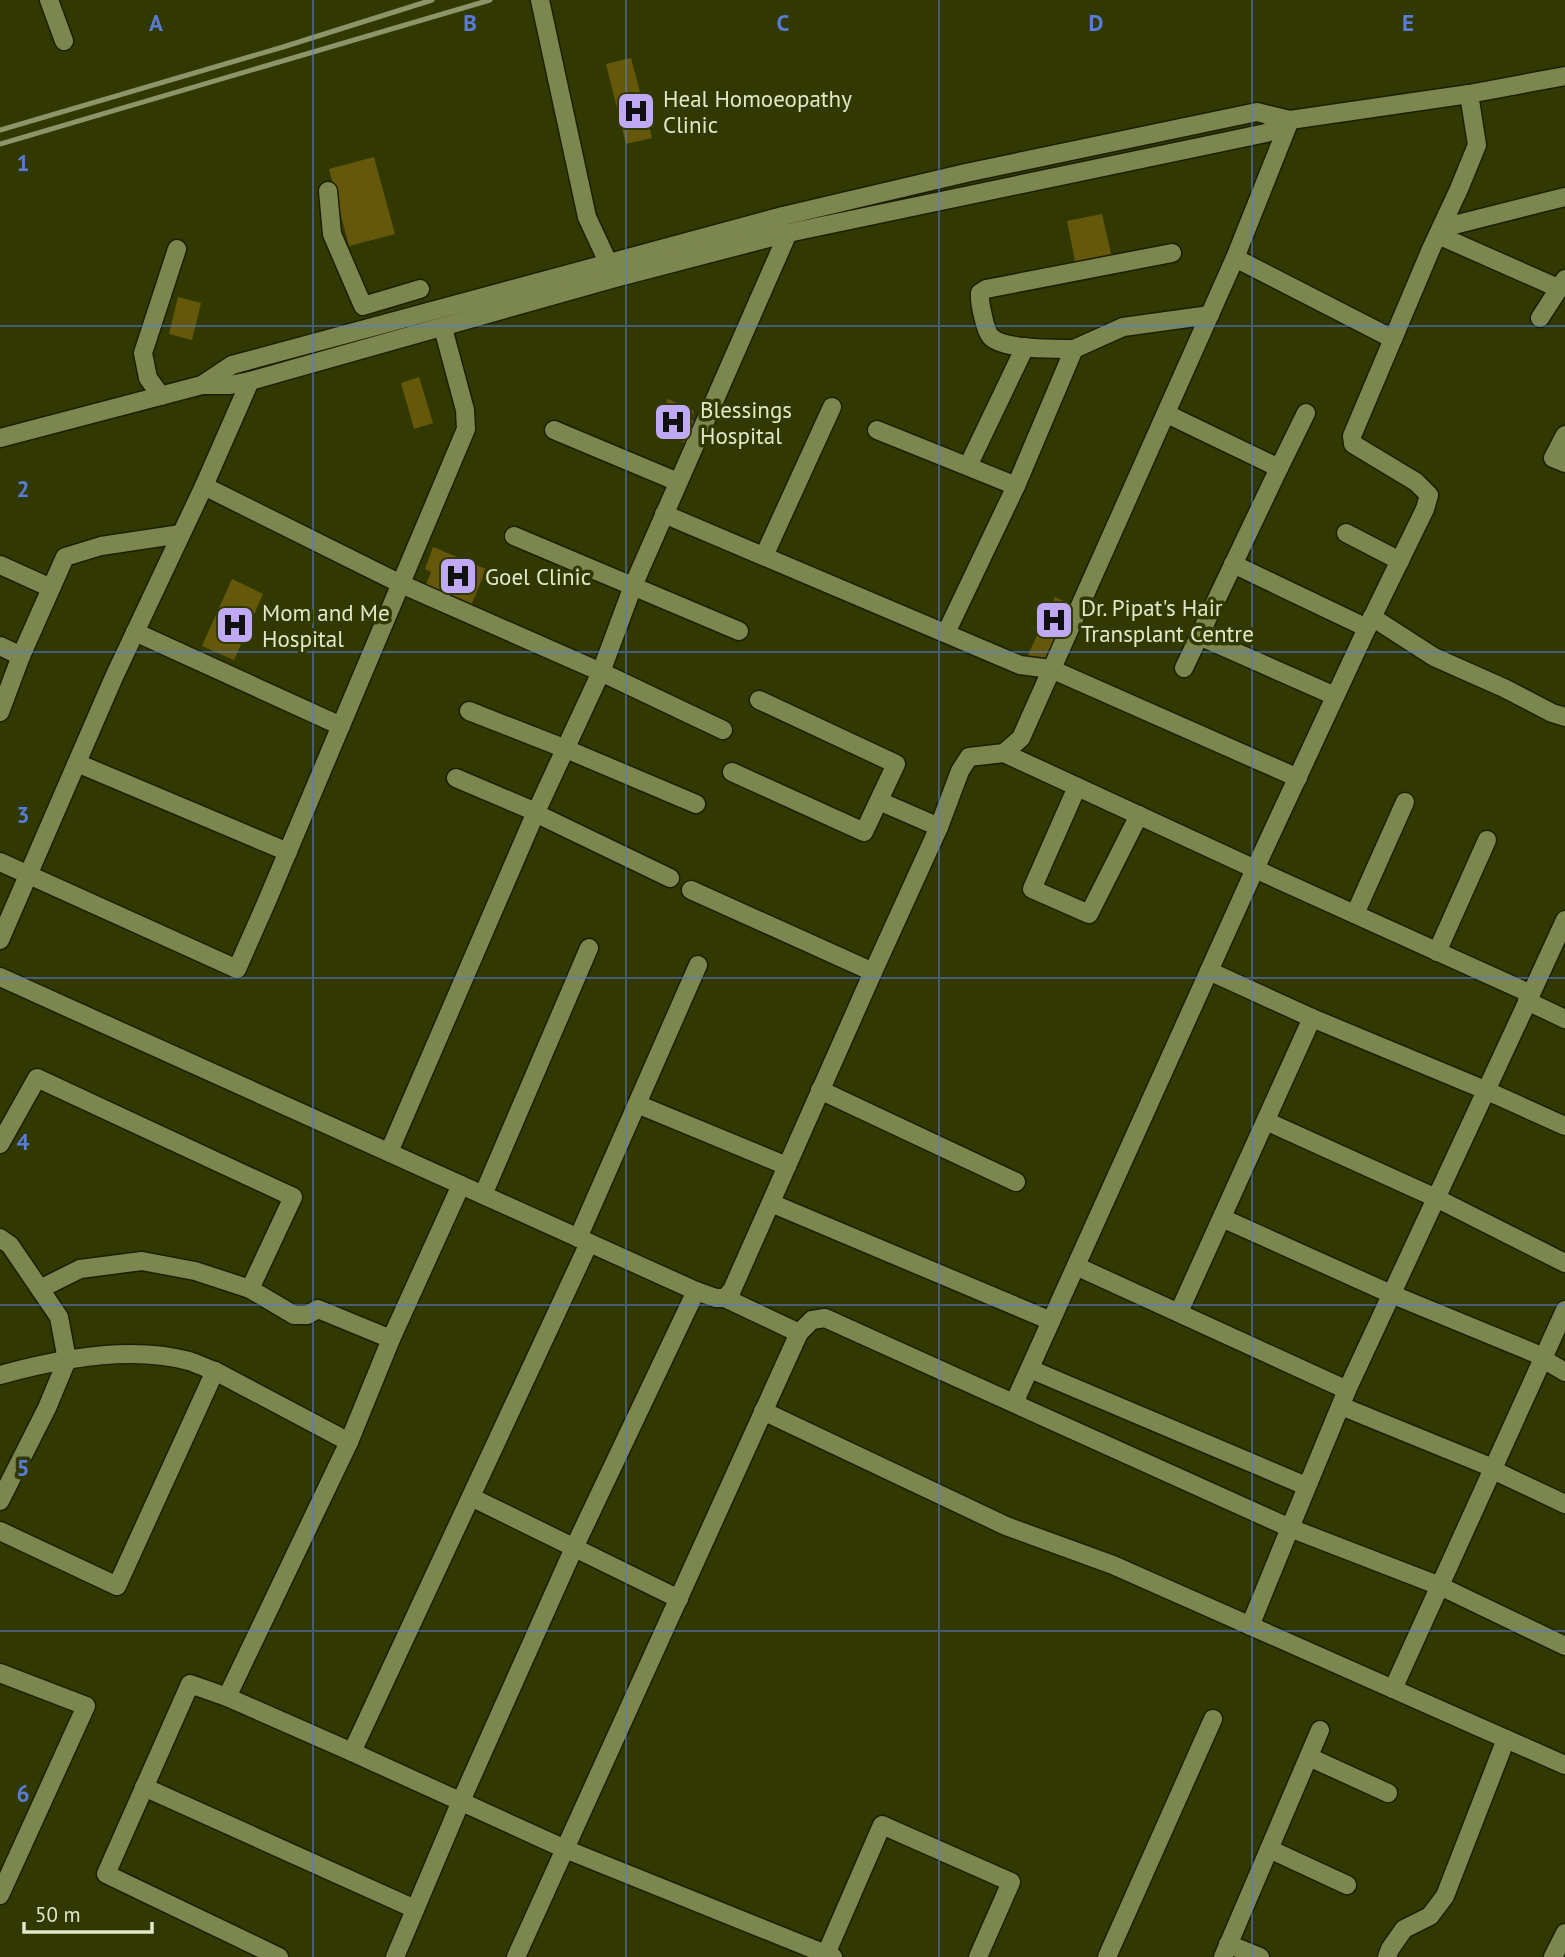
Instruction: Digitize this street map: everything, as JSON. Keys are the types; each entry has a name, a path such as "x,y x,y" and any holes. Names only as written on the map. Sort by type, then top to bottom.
{"street":[{"path":"49,0 64,41"},
{"path":"540,0 587,217 612,270"},
{"path":"202,386 232,365 370,328 612,270 1266,133 1290,120 1469,94 1565,76"},
{"path":"1014,1404 1255,869 1425,509 1429,495 1416,482 1353,444 1352,436 1477,145 1469,94"},
{"path":"0,438 202,386 230,386 250,382 443,328 612,270 796,212 1257,112 1290,120"},
{"path":"1004,753 1021,738 1235,258 1290,120"},
{"path":"328,191 332,234 363,306 374,347"},
{"path":"1440,232 1565,197"},
{"path":"1440,232 1562,284 1540,318"},
{"path":"389,1152 536,811 601,672 633,586 788,233"},
{"path":"161,397 148,378 143,353 177,248"},
{"path":"1172,253 986,289 981,293 980,299 988,332 992,338 1025,347 1074,349 1123,327 1210,315"},
{"path":"1235,258 1393,339"},
{"path":"363,306 420,289"},
{"path":"0,862 237,969 466,429 465,410 443,328"},
{"path":"968,466 1025,347"},
{"path":"946,633 1016,486 1074,349"},
{"path":"0,940 135,632 250,382"},
{"path":"764,556 831,407"},
{"path":"1184,668 1306,413"},
{"path":"1167,414 1279,468"},
{"path":"554,430 678,482"},
{"path":"877,430 1016,486"},
{"path":"1565,435 1553,458 1565,463"},
{"path":"204,486 401,584 601,672 723,730"},
{"path":"664,514 1020,665 1051,669 1298,778"},
{"path":"1346,533 1399,561"},
{"path":"0,712 21,656 65,557 101,546 181,534"},
{"path":"514,536 738,631"},
{"path":"1233,564 1369,623 1434,657 1565,717"},
{"path":"0,565 51,588"},
{"path":"135,632 341,726"},
{"path":"1199,636 1335,696"},
{"path":"0,646 21,656"},
{"path":"732,772 864,832 896,764 759,700"},
{"path":"469,711 696,804"},
{"path":"725,1298 732,1290 939,827 960,771 969,757 1004,753 1437,952 1565,1019"},
{"path":"77,763 288,852"},
{"path":"456,778 536,811 535,813 670,878"},
{"path":"1077,787 1032,890 1089,914 1139,815"},
{"path":"879,801 939,827"},
{"path":"1355,914 1405,803"},
{"path":"1437,952 1487,840"},
{"path":"691,890 873,972"},
{"path":"1250,1626 1344,1398 1565,920"},
{"path":"483,1195 589,948"},
{"path":"352,1752 471,1497 583,1241 637,1104 698,965"},
{"path":"1209,971 1565,1126"},
{"path":"0,977 583,1241 696,1291 725,1298 799,1333"},
{"path":"1179,1312 1312,1018"},
{"path":"0,1144 37,1078 293,1197 250,1289"},
{"path":"820,1090 1016,1182"},
{"path":"637,1104 787,1166"},
{"path":"1266,1121 1436,1198 1565,1263"},
{"path":"228,1697 349,1442 391,1339 461,1185"},
{"path":"771,1203 1051,1321"},
{"path":"1222,1218 1391,1294 1544,1357 1549,1364 1565,1372"},
{"path":"0,1238 10,1245 59,1317 67,1360 47,1408 0,1502"},
{"path":"40,1289 80,1269 142,1261 195,1271 250,1289 294,1315 307,1315 318,1309 391,1339"},
{"path":"1076,1266 1179,1312 1344,1398 1565,1504"},
{"path":"395,1957 461,1801 575,1548 696,1291"},
{"path":"1393,1689 1565,1310"},
{"path":"516,1957 799,1333 812,1320 825,1318 1290,1528 1440,1586 1565,1646"},
{"path":"0,1375 67,1360 112,1355 150,1355 188,1361 215,1371 349,1442"},
{"path":"1030,1368 1306,1486"},
{"path":"0,1531 117,1586 215,1371"},
{"path":"764,1411 1006,1526 1113,1565 1565,1765"},
{"path":"471,1497 678,1599"},
{"path":"0,1674 86,1706 0,1895"},
{"path":"279,1957 106,1874 190,1684 228,1697 565,1849 830,1956 882,1825 1011,1882 978,1957"},
{"path":"1107,1957 1213,1719"},
{"path":"1260,1957 1225,1951 1320,1730"},
{"path":"1387,1957 1404,1929 1430,1916 1445,1896 1506,1739"},
{"path":"1309,1757 1388,1793"},
{"path":"145,1787 415,1909"},
{"path":"1269,1849 1346,1885"},
{"path":"1553,1957 1565,1933"}],"building":[{"path":"631,58 652,138 626,144 606,64"},
{"path":"374,157 395,234 349,246 329,169"},
{"path":"1102,214 1112,258 1076,266 1067,221"},
{"path":"178,297 201,303 192,340 169,334"},
{"path":"419,377 433,423 414,429 401,383"},
{"path":"668,399 694,411 690,419 698,423 687,444 654,428"},
{"path":"433,547 486,569 471,606 425,587 431,572 425,569"},
{"path":"232,579 263,594 234,660 202,646"},
{"path":"1055,597 1072,605 1042,667 1026,659"}],"railway":[{"path":"0,130 432,0"},
{"path":"0,144 490,0"}],"place":[{"name":"Heal Homoeopathy Clinic","path":"636,111"},
{"name":"Blessings Hospital","path":"673,422"},
{"name":"Goel Clinic","path":"458,576"},
{"name":"Dr. Pipat's Hair Transplant Centre","path":"1054,620"},
{"name":"Mom and Me Hospital","path":"235,625"}]}
